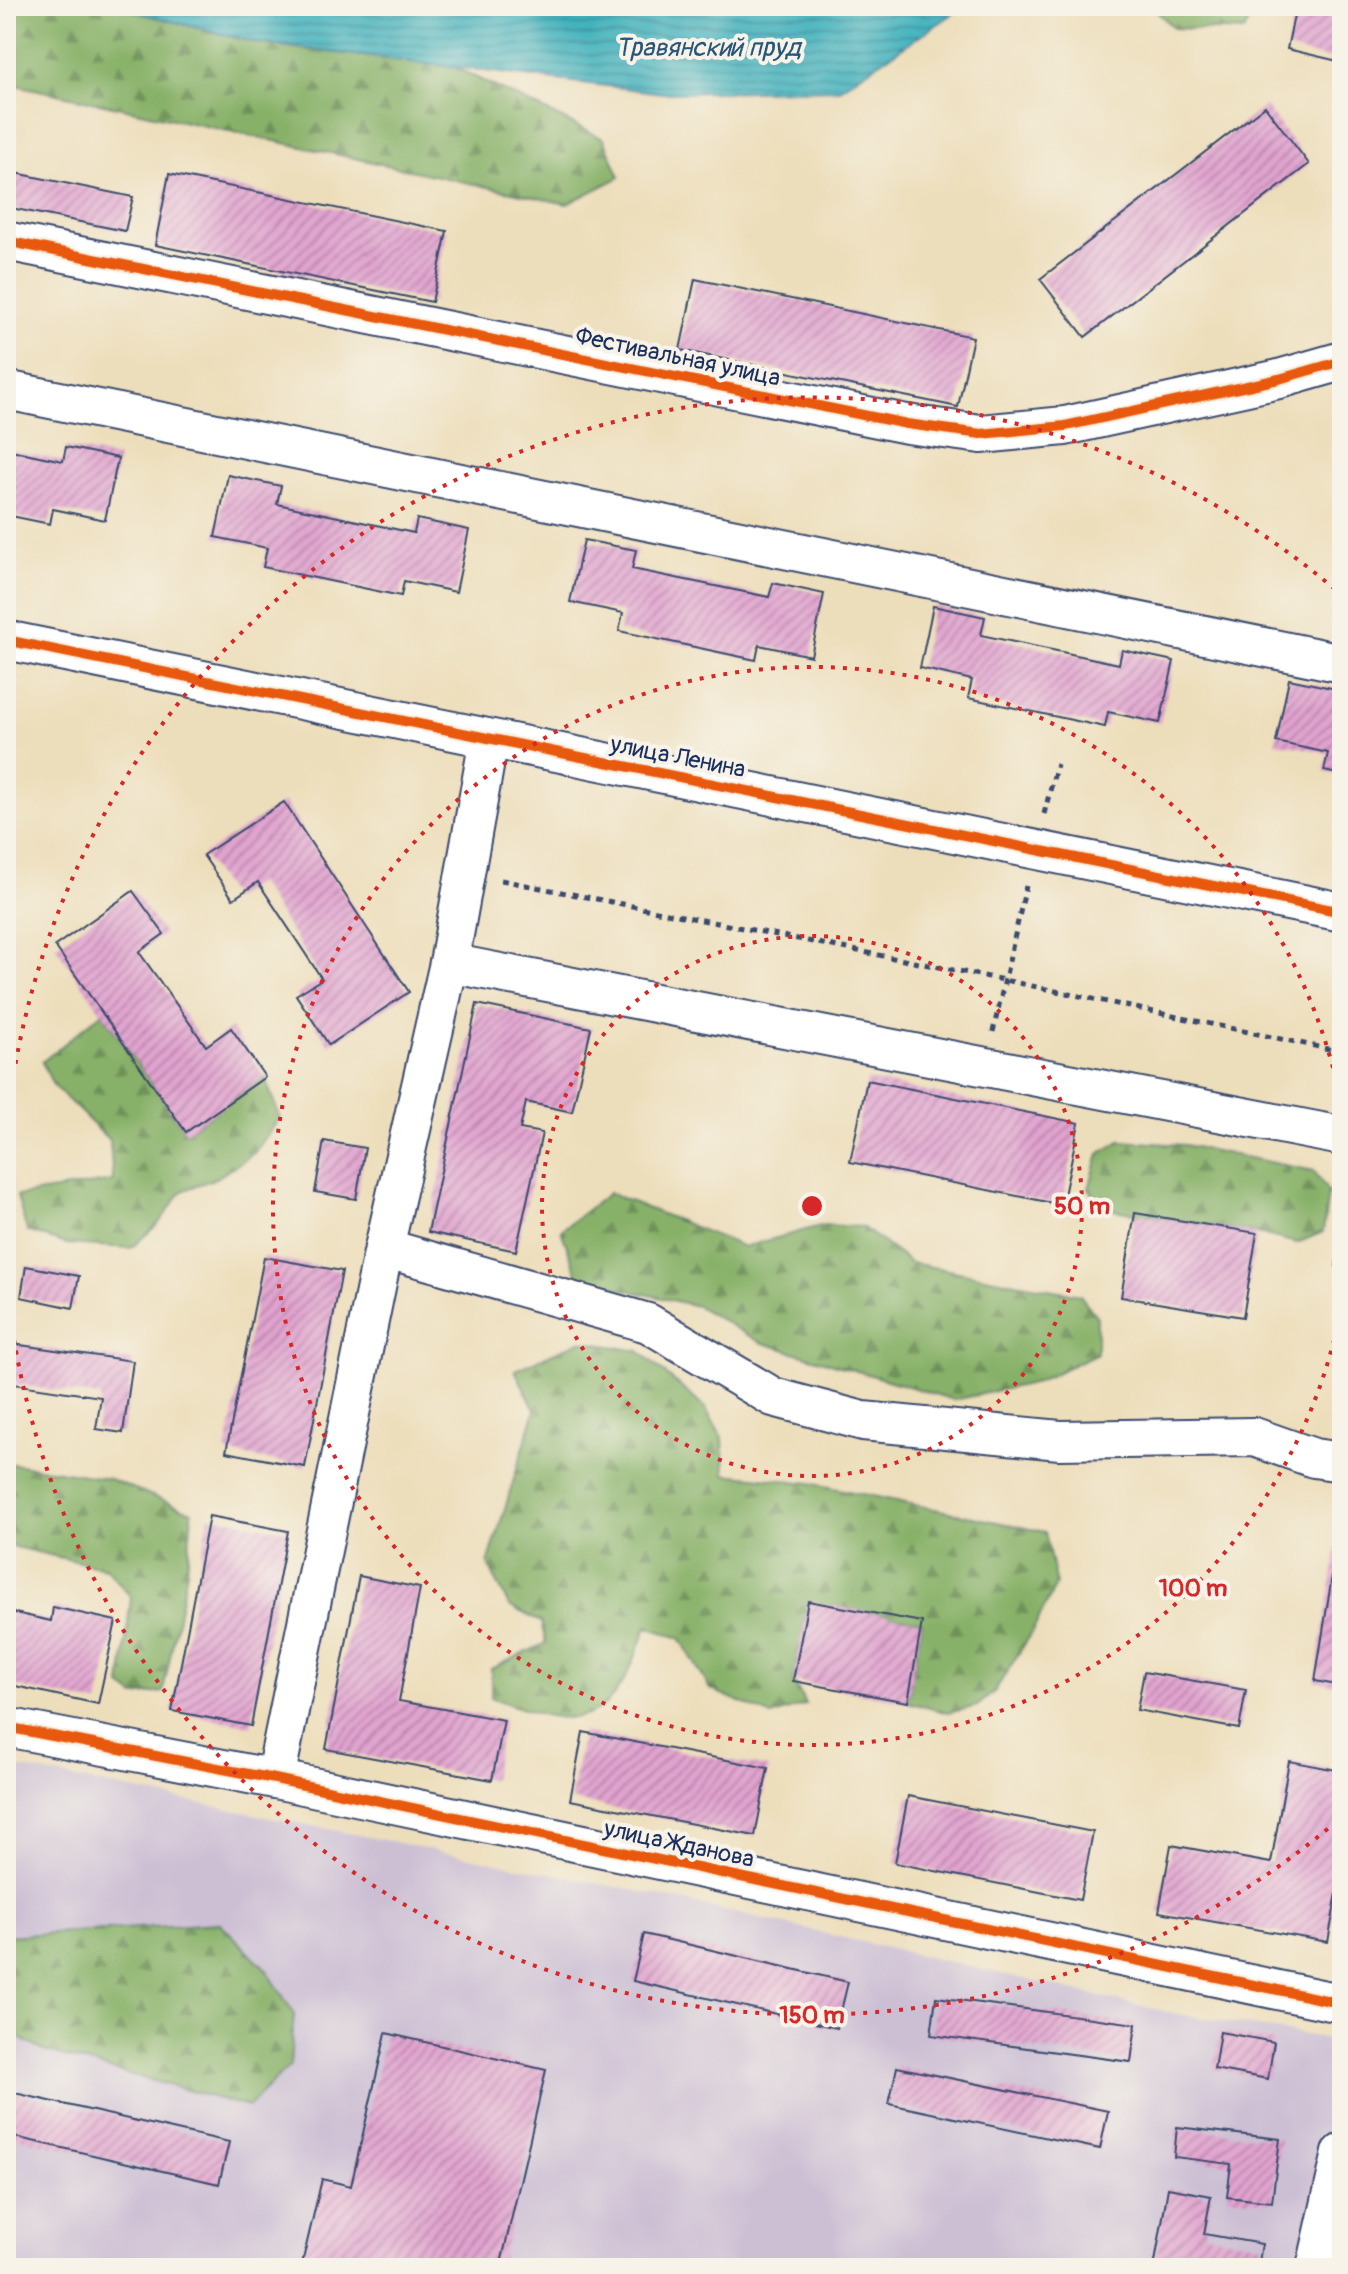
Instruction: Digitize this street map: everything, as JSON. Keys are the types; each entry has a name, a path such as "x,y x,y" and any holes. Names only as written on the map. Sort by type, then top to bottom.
{"street":[{"name":"Фестивальная улица","path":"6,241 892,421 981,434 1065,426 1279,379 1342,361"},
{"path":"6,390 1342,663"},
{"name":"улица Ленина","path":"6,640 1342,912"},
{"path":"275,1779 384,1248 449,963 489,739"},
{"path":"449,963 1342,1136"},
{"path":"384,1248 648,1323 773,1397 863,1421 1060,1440 1254,1437 1314,1458 1342,1462"},
{"name":"улица Жданова","path":"6,1727 275,1779 1315,1998 1330,2001 1342,1998"},
{"path":"1316,2268 1342,2153"}],"path":[{"path":"985,1067 1057,764"},
{"path":"465,873 1004,980 1342,1052"}],"shaded area":[{"path":"6,1765 625,1888 1172,2013 1342,2041 1342,2268 6,2268"}],"green space":[{"path":"6,6 113,6 257,43 454,67 604,139 620,177 567,204 6,83"},
{"path":"1151,6 1258,6 1244,31 1174,28"},
{"path":"102,1013 186,1132 265,1077 280,1118 254,1153 218,1177 182,1191 159,1223 131,1248 66,1244 27,1231 17,1196 113,1181 110,1141 53,1085 42,1062"},
{"path":"1120,1141 1185,1145 1314,1171 1328,1192 1323,1232 1297,1243 1257,1233 1103,1208 1089,1188 1099,1154"},
{"path":"609,1193 744,1247 824,1225 862,1227 911,1263 1080,1295 1097,1317 1097,1353 1037,1382 954,1400 760,1342 697,1306 579,1279 561,1230"},
{"path":"580,1341 639,1351 705,1408 723,1439 725,1474 810,1483 1045,1532 1056,1585 1031,1634 994,1692 977,1706 948,1713 908,1702 922,1622 808,1602 793,1681 806,1704 772,1716 710,1689 680,1638 647,1627 621,1684 608,1702 592,1713 573,1718 551,1716 491,1697 491,1669 546,1643 541,1622 509,1606 488,1564 535,1410 515,1370"},
{"path":"6,1463 110,1479 192,1512 187,1571 163,1692 135,1696 121,1686 131,1597 106,1568 6,1545"},
{"path":"220,1923 266,1969 294,2014 290,2065 248,2107 44,2051 6,2031 6,1936"}],"water":[{"name":"Травянский пруд","path":"113,6 965,6 839,89 663,93 257,43"}],"building":[{"path":"1296,6 1342,6 1342,62 1287,49"},
{"path":"1265,106 1309,164 1085,337 1040,279"},
{"path":"6,171 133,197 125,231 6,207"},
{"path":"169,174 447,231 432,302 155,245"},
{"path":"695,279 973,337 958,407 680,350"},
{"path":"66,447 118,458 105,520 53,509 50,524 6,515 6,449 63,461"},
{"path":"228,475 281,486 277,504 414,533 417,519 469,530 456,592 404,581 401,596 263,567 267,548 215,537"},
{"path":"584,540 636,550 632,569 769,597 773,583 824,594 811,656 759,645 756,660 619,631 623,613 570,602"},
{"path":"933,606 985,617 981,635 1119,664 1122,650 1174,661 1160,723 1108,712 1105,727 968,698 972,680 920,668"},
{"path":"1289,679 1341,690 1337,709 1342,709 1342,775 1324,771 1328,753 1276,742"},
{"path":"284,802 409,992 329,1045 296,995 322,979 258,882 233,899 203,855"},
{"path":"133,891 164,934 139,952 206,1046 231,1028 265,1077 186,1132 55,946"},
{"path":"477,1004 591,1028 572,1112 526,1102 520,1129 542,1133 516,1251 428,1232"},
{"path":"867,1080 1079,1123 1062,1205 850,1162"},
{"path":"324,1141 365,1148 356,1199 315,1192"},
{"path":"1135,1213 1257,1233 1243,1317 1121,1297"},
{"path":"1342,1237 1342,1267 1336,1266"},
{"path":"264,1257 342,1271 305,1467 226,1452"},
{"path":"26,1266 79,1276 73,1308 21,1297"},
{"path":"6,1343 133,1361 123,1433 96,1429 101,1397 6,1383"},
{"path":"209,1516 288,1531 251,1726 172,1711"},
{"path":"1342,1527 1342,1686 1315,1681"},
{"path":"359,1576 420,1588 399,1701 504,1720 492,1780 326,1749"},
{"path":"808,1601 922,1622 908,1702 793,1681"},
{"path":"53,1607 116,1621 98,1704 6,1684 6,1611 51,1621"},
{"path":"1144,1672 1246,1690 1239,1729 1137,1710"},
{"path":"583,1732 768,1768 755,1836 570,1800"},
{"path":"1289,1761 1342,1771 1342,1865 1328,1942 1159,1912 1171,1845 1271,1863"},
{"path":"908,1796 1093,1832 1080,1900 895,1863"},
{"path":"644,1934 848,1982 837,2028 633,1981"},
{"path":"936,1997 1136,2024 1131,2062 931,2035"},
{"path":"1220,2032 1274,2042 1268,2079 1214,2069"},
{"path":"386,2033 546,2070 500,2268 301,2268 322,2179 351,2186"},
{"path":"897,2067 1108,2111 1100,2149 889,2104"},
{"path":"6,2091 229,2142 219,2184 6,2135"},
{"path":"1177,2127 1280,2139 1272,2202 1227,2197 1231,2164 1174,2157"},
{"path":"1168,2188 1211,2196 1204,2234 1262,2244 1258,2268 1154,2268"}],"cycle path":[{"path":"6,241 907,424 981,434 1065,426 1279,379 1342,361"},
{"path":"6,640 1342,912"},
{"path":"6,1727 275,1779 1330,2001 1342,1998"}]}
